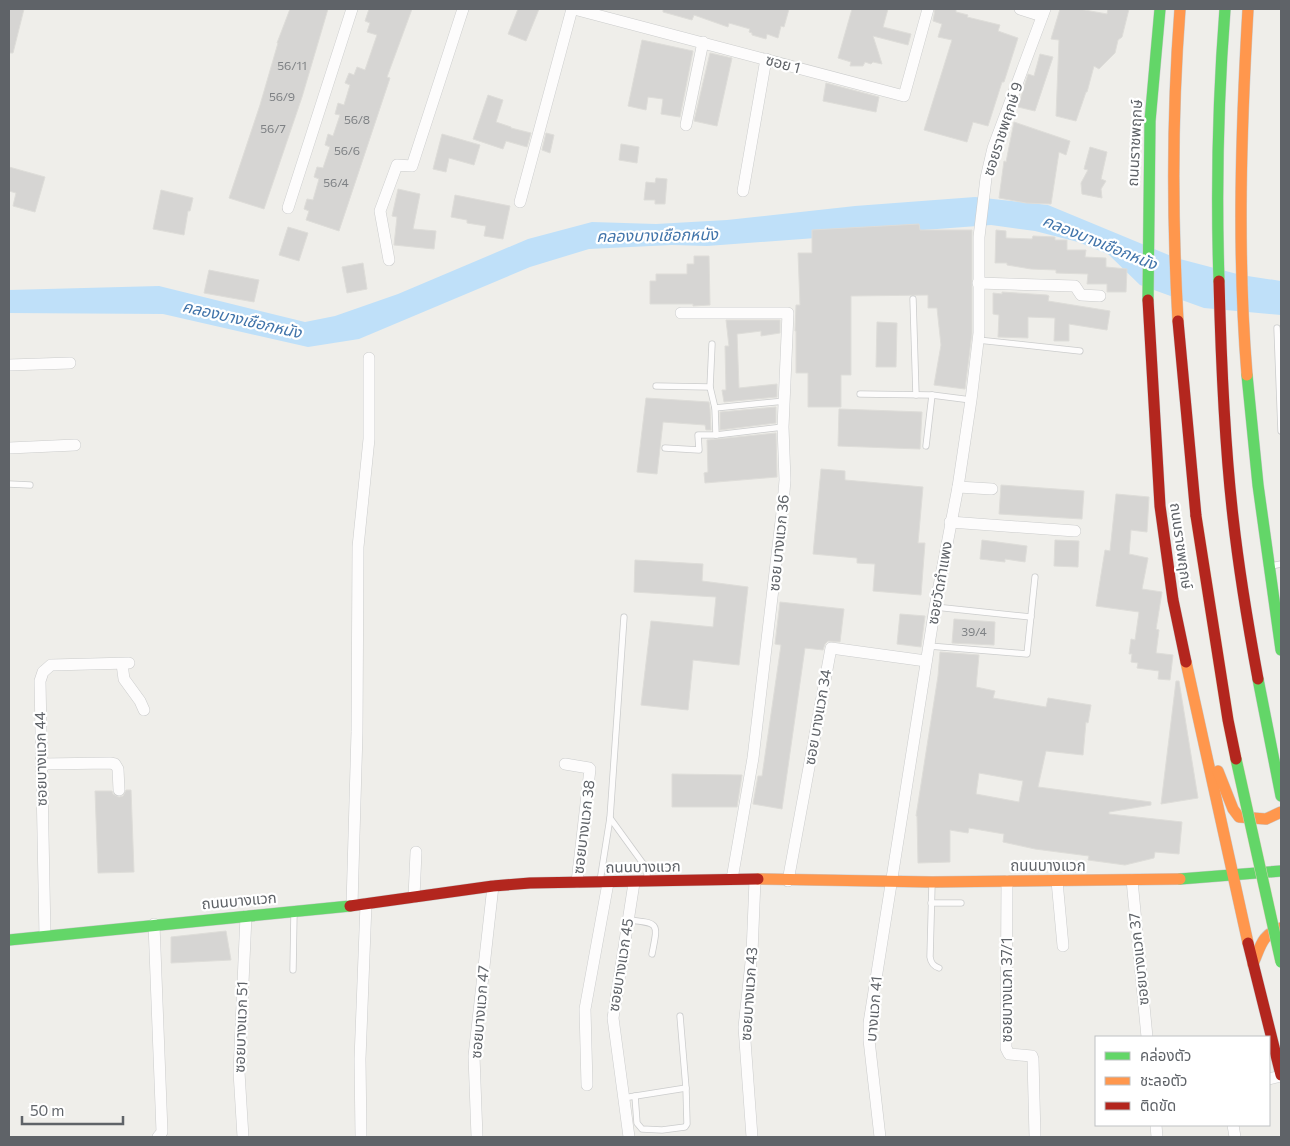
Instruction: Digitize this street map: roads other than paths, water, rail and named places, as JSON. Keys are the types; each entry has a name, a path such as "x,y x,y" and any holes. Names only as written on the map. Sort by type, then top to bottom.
{"main road":[{"name":"ถนนราชพฤกษ์","path":"1160,9 1150,121 1148,198 1148,313 1153,454 1173,600 1233,876 1281,1076"},
{"name":"ถนนราชพฤกษ์","path":"1180,9 1174,118 1173,201 1178,316 1196,516 1228,720 1281,962"},
{"path":"1224,9 1218,111 1216,237 1219,320 1233,518 1246,610 1281,796"},
{"path":"1248,9 1241,140 1240,229 1243,320 1254,444 1281,650"},
{"path":"1203,734 1233,809 1239,817 1259,819 1274,817 1281,812"},
{"name":"ถนนบางแวก","path":"9,940 366,904 494,886 530,883 634,883 732,879 891,882 1132,880 1233,876 1281,871"},
{"path":"1253,964 1264,939 1270,932 1281,928"}],"street":[{"path":"288,208 352,9"},
{"path":"389,260 380,211 397,165 412,166 463,9"},
{"path":"520,202 573,9"},
{"name":"ซอย 1","path":"573,9 904,96 928,9"},
{"path":"1020,9 1043,12"},
{"name":"ซอยราชพฤกษ์ 9","path":"978,283 979,237 986,178 993,148 1043,12"},
{"path":"686,125 703,42"},
{"path":"743,191 766,59"},
{"path":"978,283 1075,286 1081,295 1100,296"},
{"name":"ซอยวัดกำแพง","path":"891,882 926,661 950,522 958,487 971,400 978,340 978,283"},
{"name":"ซอย บางแวก 36","path":"681,313 788,313 783,427 785,480 772,614 754,758 732,879"},
{"path":"352,905 357,732 358,547 369,439 369,358"},
{"path":"9,366 70,363"},
{"path":"9,448 75,445"},
{"path":"958,487 992,489"},
{"path":"950,522 1075,531"},
{"name":"ซอย บางแวก 34","path":"788,881 831,648 926,661"},
{"name":"ซอยบางแวก 44","path":"45,936 40,681 43,672 51,665 126,663 124,679 140,701 144,710"},
{"path":"42,764 115,764 118,769 120,790"},
{"name":"ซอยบางแวก 38","path":"565,764 590,769 577,882"},
{"path":"414,897 416,852"},
{"name":"ซอยบางแวก 43","path":"752,1137 744,1026 752,953 756,880"},
{"name":"ซอยบางแวก 37","path":"1132,880 1147,1036"},
{"name":"ซอยบางแวก 37/1","path":"1007,881 1006,1048 1010,1054 1032,1056 1036,1137"},
{"path":"1057,881 1062,946"},
{"name":"บางแวก 41","path":"880,1137 869,1040 869,1023 891,882"},
{"path":"587,1085 585,1009 604,883"},
{"name":"ซอยบางแวก 45","path":"629,1137 613,1018 634,883"},
{"name":"ซอยบางแวก 47","path":"477,1137 474,1056 494,886"},
{"path":"361,1137 360,1059 366,904"},
{"name":"ซอยบางแวก 51","path":"243,1137 239,1072 246,916"},
{"path":"154,924 162,1132 158,1137"}],"lane":[{"path":"913,299 916,395"},
{"path":"1277,328 1281,431"},
{"path":"978,340 1080,351"},
{"path":"712,344 710,386 715,408 716,435"},
{"path":"656,386 710,386"},
{"path":"860,394 932,395 971,400"},
{"path":"926,446 932,395"},
{"path":"715,408 785,401"},
{"path":"665,448 699,450 698,435 716,435 783,427"},
{"path":"9,484 30,485"},
{"path":"1269,566 1281,564"},
{"path":"929,646 1027,654 1035,577"},
{"path":"935,608 1031,617"},
{"path":"604,883 624,617"},
{"path":"610,818 647,869 647,882"},
{"path":"932,882 931,960 934,967 939,968"},
{"path":"931,903 962,903"},
{"path":"293,970 294,911"},
{"path":"628,920 651,922 655,926 656,934 652,954"},
{"path":"635,1096 637,1123 642,1129 662,1130 685,1127 687,1121 686,1088 680,1016"},
{"path":"623,1098 686,1088"}],"water":[{"name":"คลองบางเชือกหนัง","path":"975,197 1048,205 1176,258 1241,275 1281,281 1281,315 1204,308 1140,285 1108,254 1078,242 1035,231 991,225 707,246 672,245 589,249 530,267 359,339 308,347 163,314 9,313 9,290 159,286 305,322 335,316 398,294 528,239 592,222 656,224 727,220 855,206"}]}
